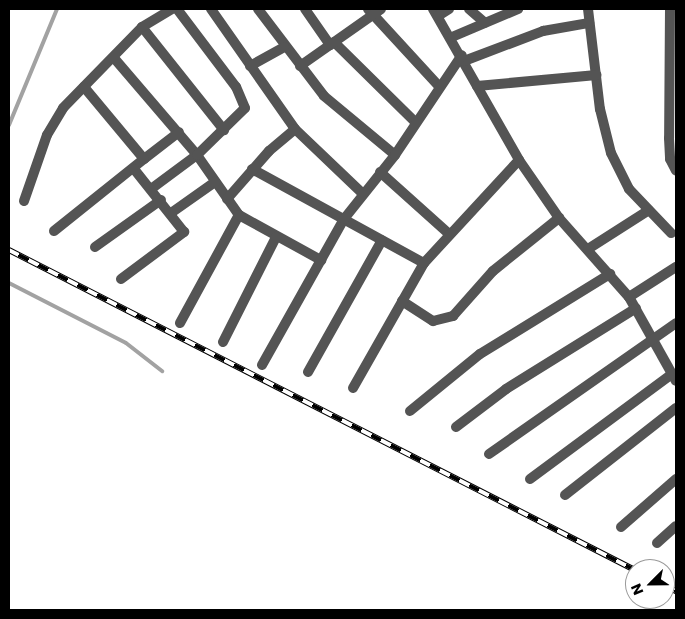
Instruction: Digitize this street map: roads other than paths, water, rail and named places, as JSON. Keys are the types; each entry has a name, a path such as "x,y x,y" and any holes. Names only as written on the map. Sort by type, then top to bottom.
{"street":[{"path":"24,202 47,135 63,108 114,58 142,27 172,9"},
{"path":"151,189 197,154 243,112 243,100 177,9"},
{"path":"211,9 295,129 363,194"},
{"path":"258,9 284,47 324,96 395,155"},
{"path":"305,9 332,44 415,122"},
{"path":"448,9 436,12 452,37 519,160 560,218 629,297 674,377 530,479"},
{"path":"469,9 485,23"},
{"path":"452,37 518,9"},
{"path":"588,9 596,76 611,153 629,189 671,232"},
{"path":"670,9 674,100 670,159 676,171"},
{"path":"300,66 374,11 438,86"},
{"path":"262,365 344,219 395,155 438,86 463,58 543,31 589,22"},
{"path":"142,27 224,130"},
{"path":"250,66 284,47"},
{"path":"114,58 197,154 239,215 321,260"},
{"path":"477,86 596,76"},
{"path":"84,87 144,159"},
{"path":"227,199 252,170 295,129"},
{"path":"54,231 179,132"},
{"path":"353,388 424,264 448,233 519,160"},
{"path":"121,279 184,232 161,200 134,169"},
{"path":"252,170 424,264"},
{"path":"380,172 448,233"},
{"path":"171,213 215,182"},
{"path":"95,247 161,200"},
{"path":"588,250 649,210"},
{"path":"180,323 239,215"},
{"path":"402,301 433,321 453,316 493,271 560,218"},
{"path":"223,342 276,237"},
{"path":"308,372 382,240"},
{"path":"629,297 676,267"},
{"path":"410,411 480,354 610,274"},
{"path":"456,427 506,390 636,308"},
{"path":"489,454 676,323"},
{"path":"565,495 676,408"},
{"path":"621,527 676,480"},
{"path":"657,543 676,526"}],"waterway":[{"path":"9,125 57,9"},
{"path":"9,283 126,343 162,371"}],"railway":[{"path":"9,250 625,565"}]}
